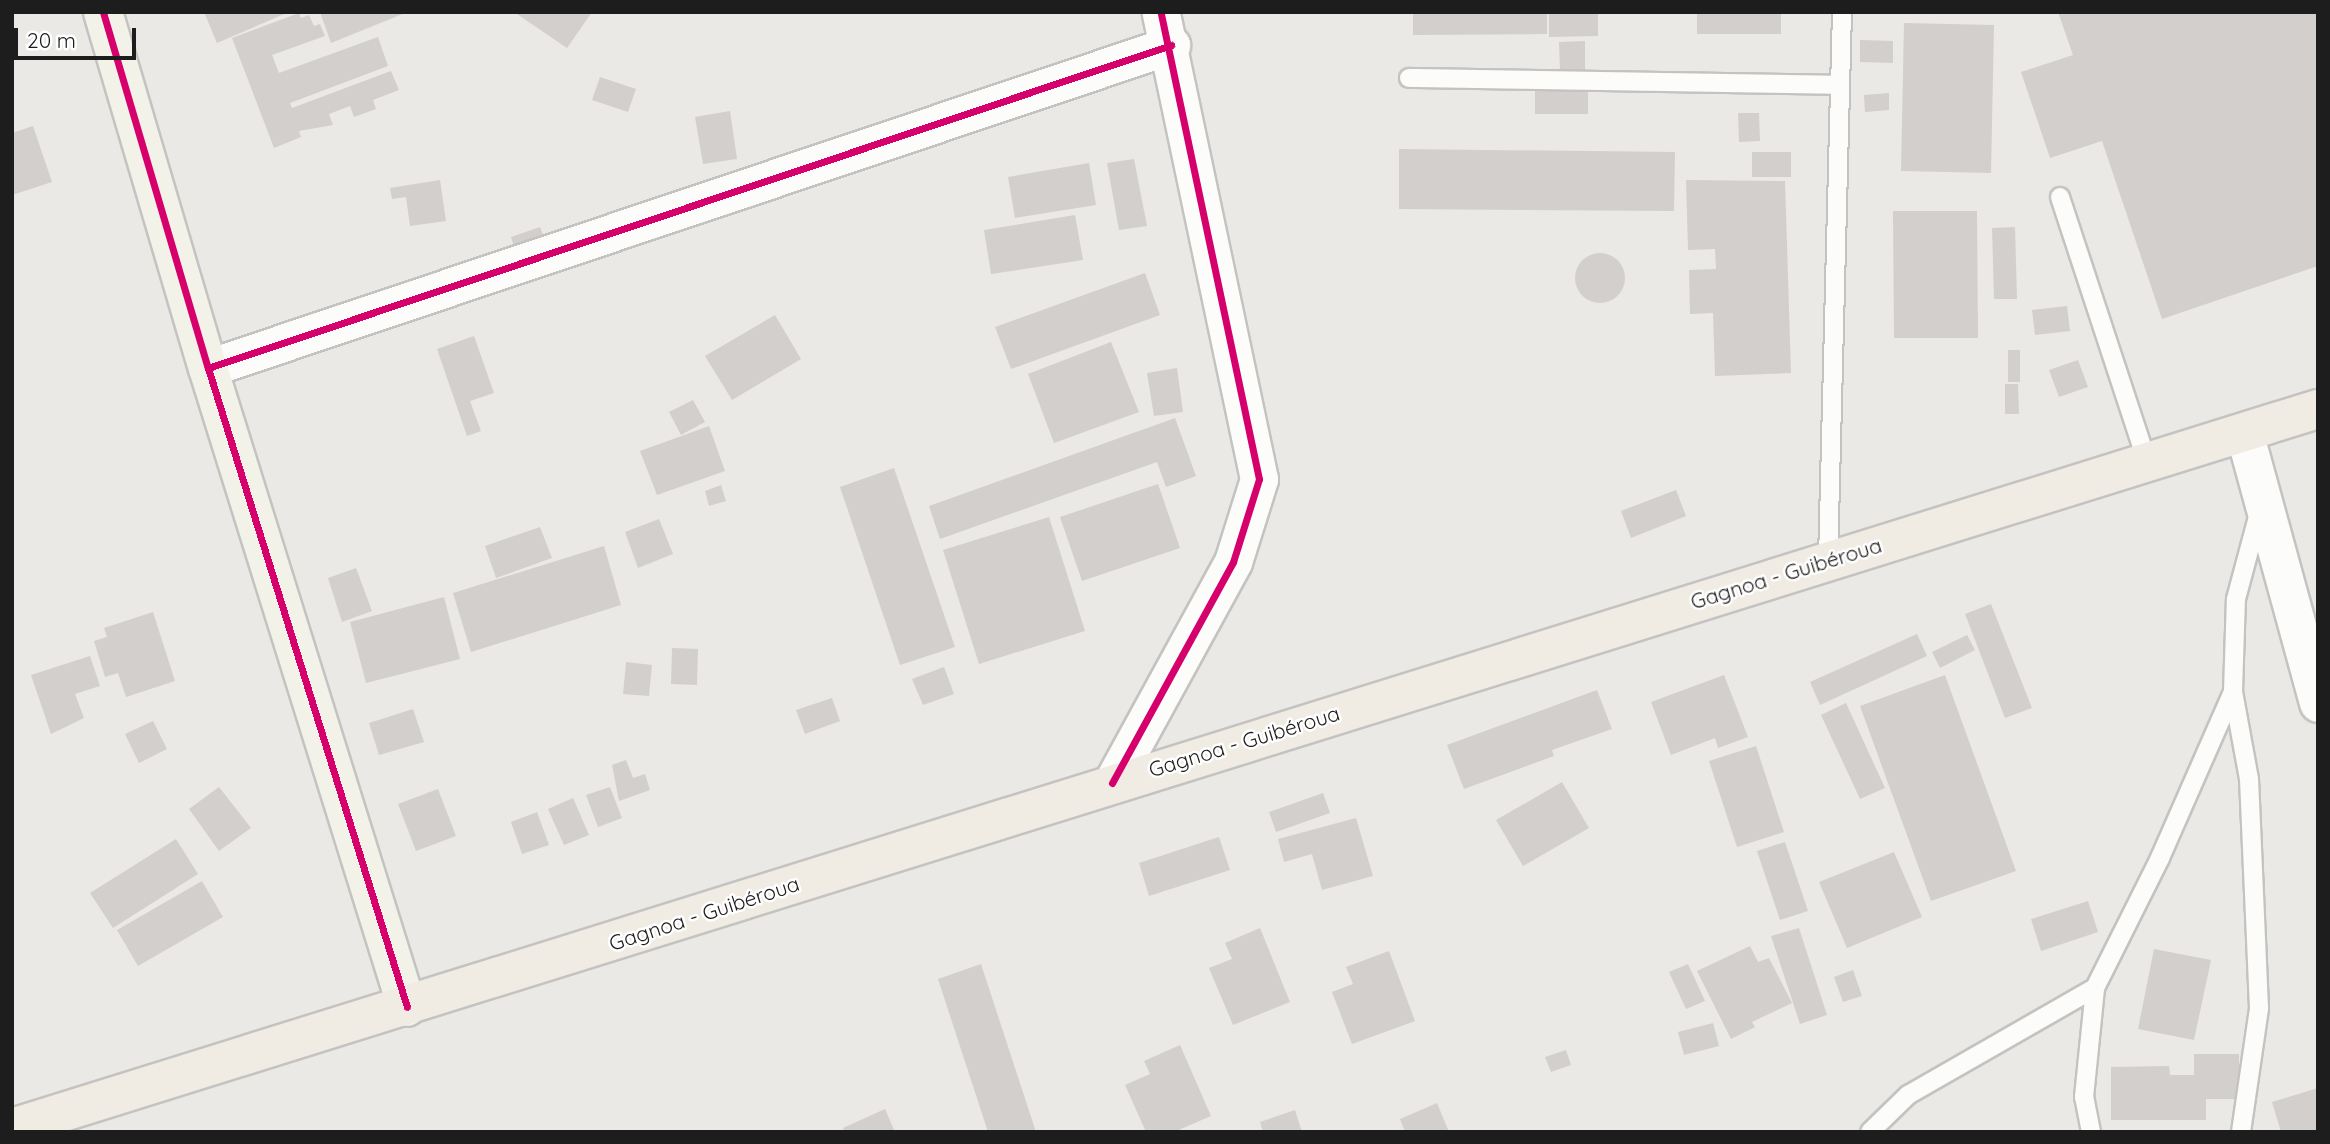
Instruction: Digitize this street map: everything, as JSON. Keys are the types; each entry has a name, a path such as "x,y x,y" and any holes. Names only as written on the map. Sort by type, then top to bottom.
{"main road":[{"name":"Gagnoa - Guibéroua","path":"12,1128 2318,409"}],"street":[{"path":"103,12 208,368 407,1007"},
{"path":"208,368 1166,29 1259,479 1233,562 1112,783"},
{"path":"2244,432 2318,702"}],"lane":[{"path":"1828,560 1842,12"},
{"path":"1409,78 1840,85"},
{"path":"2060,197 2147,462"},
{"path":"2241,1132 2259,1008 2249,779 2233,692 2236,599 2263,499"},
{"path":"2091,1132 2084,1097 2095,988 2160,859 2233,692"},
{"path":"1870,1132 1908,1094 2095,988"}],"building":[{"path":"204,12 289,12 217,43"},
{"path":"320,12 405,12 405,13 331,43"},
{"path":"514,12 592,12 567,48"},
{"path":"1413,12 1547,12 1547,34 1413,35"},
{"path":"1549,12 1598,12 1598,36 1549,37"},
{"path":"1697,12 1781,12 1781,34 1697,34"},
{"path":"2058,12 2318,12 2318,266 2162,319 2102,141 2050,158 2021,72 2073,55"},
{"path":"299,13 301,18 309,15 314,26 320,24 325,36 272,55 279,73 378,37 388,66 290,103 292,108 391,71 399,90 373,100 376,109 354,117 350,106 329,114 333,125 299,131 301,137 274,148 232,38"},
{"path":"1904,23 1994,25 1991,173 1901,171"},
{"path":"1860,40 1893,41 1893,63 1860,62"},
{"path":"1585,41 1585,70 1560,70 1559,42"},
{"path":"600,77 636,89 628,112 592,100"},
{"path":"1535,86 1588,86 1588,114 1535,114"},
{"path":"1889,93 1889,110 1865,112 1864,95"},
{"path":"730,111 737,159 703,164 695,117"},
{"path":"1738,113 1759,113 1760,141 1739,142"},
{"path":"33,126 52,182 12,195 12,133"},
{"path":"1399,149 1675,152 1674,211 1399,209"},
{"path":"1752,152 1791,152 1791,177 1752,177"},
{"path":"1134,159 1147,226 1119,230 1107,163"},
{"path":"1089,163 1096,205 1015,218 1008,177"},
{"path":"440,180 446,221 410,226 406,197 392,199 390,188"},
{"path":"1686,180 1785,181 1791,373 1715,376 1713,313 1690,314 1689,270 1716,269 1715,249 1688,250"},
{"path":"1893,211 1977,211 1978,338 1894,338"},
{"path":"1075,215 1083,260 991,274 984,230"},
{"path":"540,227 545,240 515,249 511,237"},
{"path":"2015,227 2017,299 1994,299 1992,228"},
{"path":"1600,253 1618,260 1625,278 1618,296 1600,303 1582,296 1575,278 1582,260"},
{"path":"1145,273 1160,315 1011,369 995,327"},
{"path":"2067,306 2070,331 2035,335 2032,310"},
{"path":"775,315 801,359 732,400 705,356"},
{"path":"474,336 494,393 470,401 481,431 467,436 437,349"},
{"path":"1111,342 1139,412 1054,443 1028,374"},
{"path":"2008,350 2020,350 2020,382 2008,382"},
{"path":"2078,360 2088,387 2059,397 2049,370"},
{"path":"1177,368 1183,412 1154,416 1147,373"},
{"path":"2005,384 2018,384 2019,414 2005,414"},
{"path":"693,400 705,422 681,435 669,412"},
{"path":"1175,418 1196,476 1166,487 1157,462 940,539 929,506"},
{"path":"709,426 725,471 657,495 640,451"},
{"path":"894,468 955,647 900,665 840,487"},
{"path":"1158,484 1180,548 1082,581 1060,517"},
{"path":"721,485 726,501 709,506 705,491"},
{"path":"1676,490 1686,516 1631,538 1621,511"},
{"path":"1049,517 1085,631 979,664 943,550"},
{"path":"659,519 673,554 638,568 625,532"},
{"path":"540,527 552,558 496,578 485,546"},
{"path":"604,546 621,605 471,652 453,593"},
{"path":"356,568 372,611 342,622 328,578"},
{"path":"444,597 460,659 366,683 350,622"},
{"path":"1991,604 2032,708 2005,718 1965,614"},
{"path":"153,612 175,681 126,697 118,673 105,677 94,641 107,637 104,628"},
{"path":"1917,634 1927,656 1820,705 1810,682"},
{"path":"1967,635 1975,650 1940,668 1932,652"},
{"path":"672,648 698,649 697,685 671,684"},
{"path":"90,656 100,686 75,694 84,718 51,734 31,675"},
{"path":"626,662 652,665 649,696 623,694"},
{"path":"944,667 954,694 923,705 912,679"},
{"path":"1724,675 1748,737 1718,748 1715,738 1671,755 1651,702"},
{"path":"1945,675 2016,871 1931,901 1860,706"},
{"path":"1597,690 1612,729 1552,750 1554,756 1464,789 1447,745"},
{"path":"832,698 840,721 805,734 796,710"},
{"path":"1846,703 1885,788 1860,799 1821,715"},
{"path":"413,709 424,742 379,755 369,723"},
{"path":"153,721 167,749 139,763 125,734"},
{"path":"1756,746 1784,832 1737,847 1709,761"},
{"path":"626,760 633,778 645,774 650,790 619,801 612,765"},
{"path":"1562,782 1589,828 1523,866 1496,820"},
{"path":"219,787 251,828 219,851 189,809"},
{"path":"610,787 622,818 598,827 586,795"},
{"path":"438,789 456,836 416,851 398,804"},
{"path":"1323,793 1330,813 1276,832 1269,812"},
{"path":"573,798 589,835 564,845 548,809"},
{"path":"537,812 549,845 522,854 511,822"},
{"path":"1356,818 1373,876 1322,890 1312,854 1284,862 1278,839"},
{"path":"1219,837 1230,870 1149,896 1139,863"},
{"path":"176,839 198,874 113,928 90,893"},
{"path":"1785,842 1808,911 1780,920 1757,851"},
{"path":"1894,852 1922,917 1847,948 1819,882"},
{"path":"202,881 223,917 138,966 117,930"},
{"path":"2088,901 2098,932 2041,951 2031,919"},
{"path":"1260,928 1290,1002 1233,1025 1209,968 1232,959 1225,943"},
{"path":"1799,928 1827,1015 1800,1024 1771,936"},
{"path":"1750,946 1758,962 1769,958 1792,1003 1752,1022 1755,1027 1731,1039 1697,971"},
{"path":"2154,949 2211,960 2194,1040 2138,1029"},
{"path":"1389,951 1415,1021 1352,1044 1332,992 1353,984 1346,967"},
{"path":"981,964 1036,1132 988,1132 938,979"},
{"path":"1688,964 1705,1001 1686,1009 1669,972"},
{"path":"1853,970 1862,996 1843,1002 1834,977"},
{"path":"1713,1023 1719,1046 1684,1055 1678,1032"},
{"path":"1180,1045 1211,1116 1174,1132 1146,1132 1125,1085 1150,1074 1144,1061"},
{"path":"1566,1050 1571,1065 1551,1072 1545,1057"},
{"path":"2194,1054 2239,1054 2239,1099 2206,1099 2206,1120 2111,1120 2111,1067 2169,1066 2170,1075 2194,1075"},
{"path":"2318,1088 2318,1132 2281,1132 2272,1102"},
{"path":"1437,1103 1449,1132 1405,1132 1400,1119"},
{"path":"885,1109 895,1132 845,1132 843,1128"},
{"path":"1295,1110 1302,1132 1263,1132 1260,1122"}],"cycle path":[{"path":"103,12 208,368 407,1007"},
{"path":"1112,783 1233,562 1259,479 1161,12"},
{"path":"208,368 1171,45"}]}
